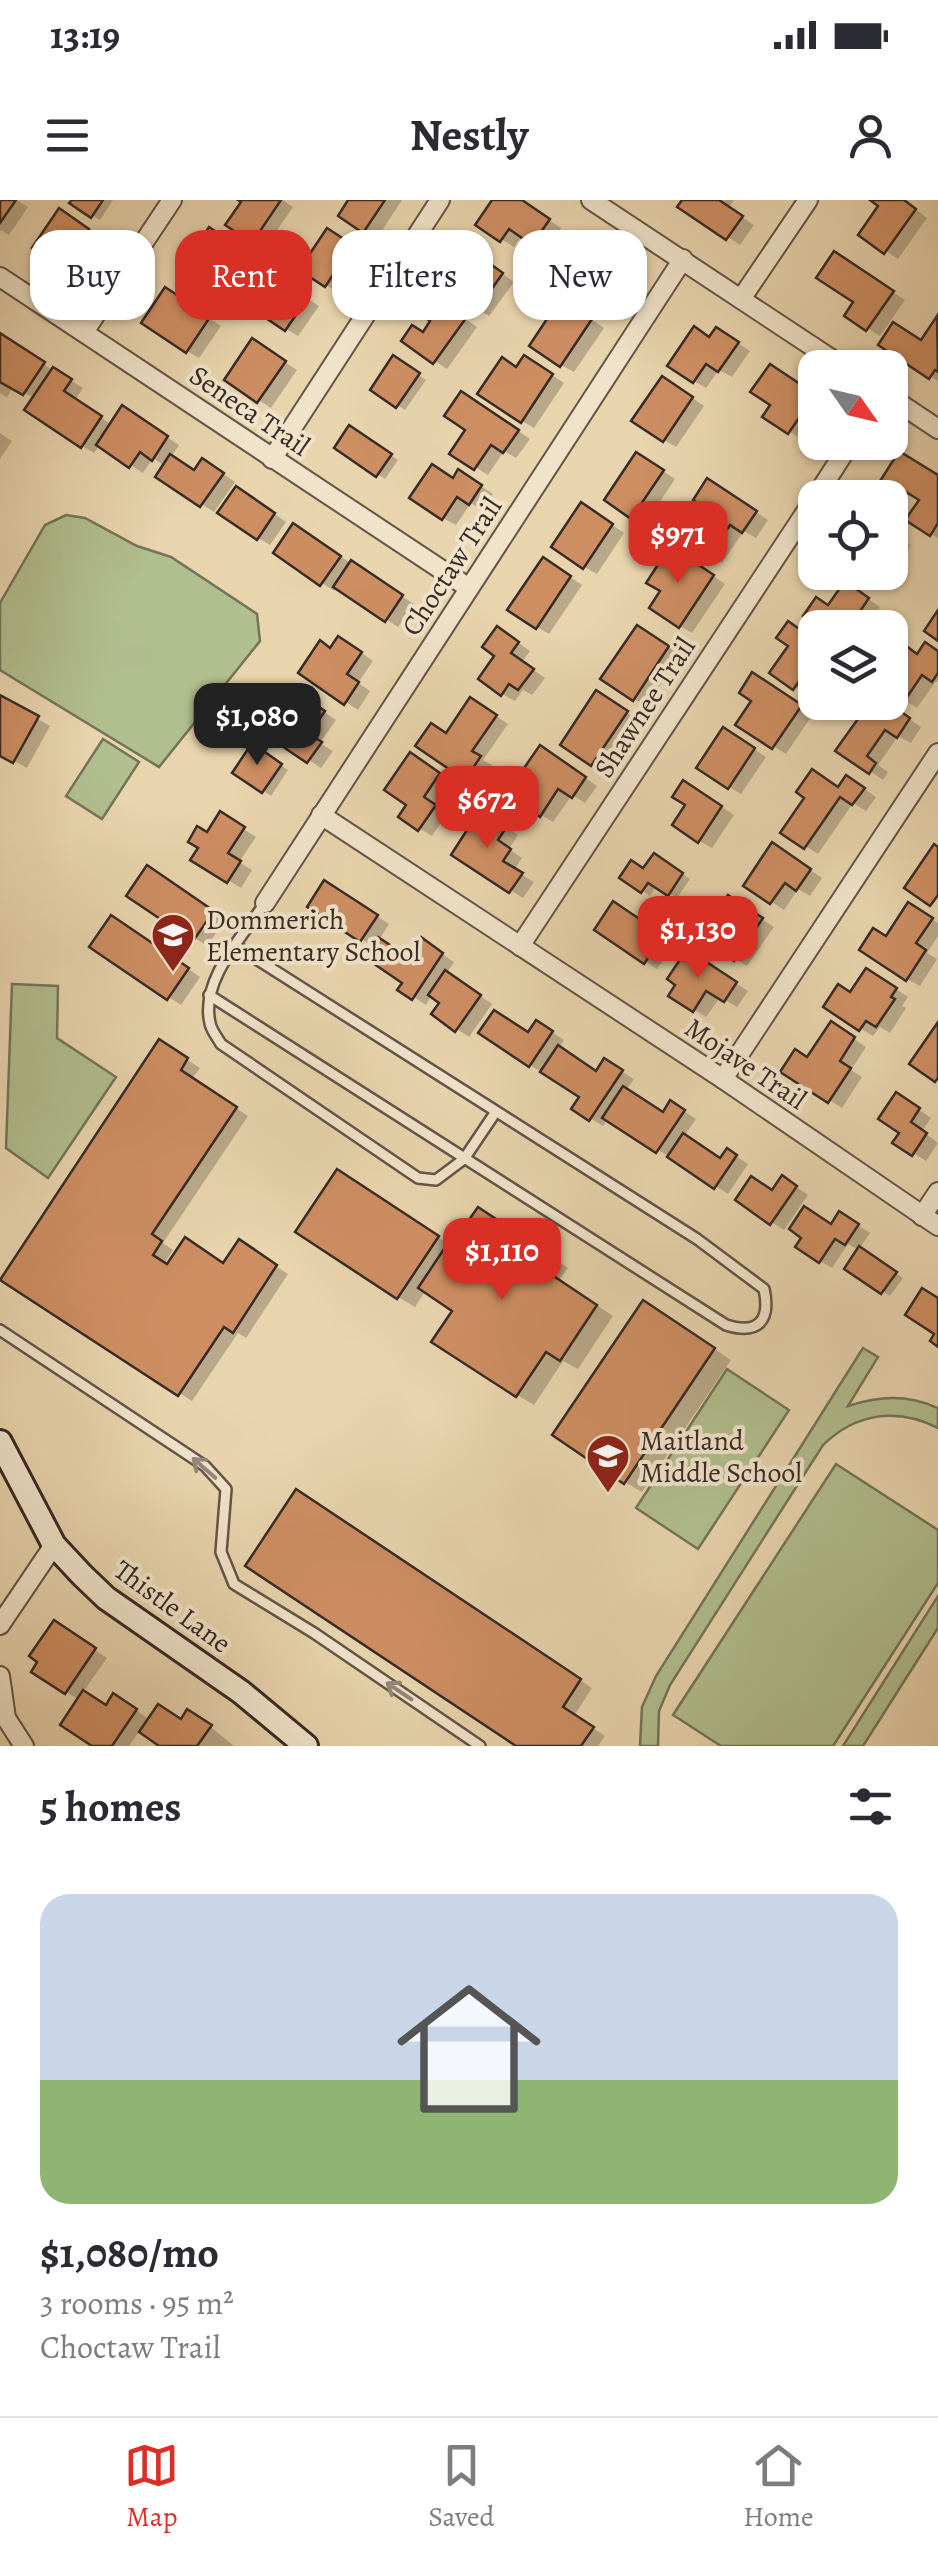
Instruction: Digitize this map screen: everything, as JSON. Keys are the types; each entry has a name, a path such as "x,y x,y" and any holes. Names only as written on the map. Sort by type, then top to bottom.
{"street":[{"path":"84,332 172,200"},
{"path":"272,458 440,200"},
{"path":"591,200 818,350"},
{"path":"741,299 808,200"},
{"name":"Choctaw Trail","path":"265,903 683,259"},
{"name":"Seneca Trail","path":"0,277 470,588"},
{"path":"908,409 938,428"},
{"name":"Shawnee Trail","path":"520,946 798,524"},
{"path":"723,1080 938,753"},
{"name":"Mojave Trail","path":"321,816 930,1221"},
{"path":"930,1221 938,1192"},
{"name":"Thistle Lane","path":"0,1442 54,1545 106,1598 241,1692 306,1746"},
{"path":"0,1625 54,1545"},
{"path":"0,1676 6,1718 24,1746"}],"lane":[{"path":"265,903 209,994 210,1024 221,1044 418,1178 436,1180 464,1158 495,1113"},
{"path":"209,994 726,1325 741,1330 760,1324 766,1316 764,1289 697,1238 236,946"},
{"path":"0,1330 205,1466 226,1489 221,1552 234,1584 480,1746"}],"green space":[{"path":"66,515 85,518 137,546 171,557 257,614 260,641 159,767 0,670 0,603 45,525"},
{"path":"103,739 139,762 102,819 66,796"},
{"path":"12,984 58,986 57,1038 116,1077 48,1178 6,1148"},
{"path":"863,1348 878,1357 848,1406 882,1399 915,1400 938,1408 938,1428 907,1417 878,1417 849,1426 823,1445 670,1685 659,1711 658,1746 640,1746 642,1707 656,1676"},
{"path":"727,1369 789,1410 698,1549 636,1508"},
{"path":"836,1464 938,1530 938,1583 833,1746 721,1746 673,1715"},
{"path":"938,1596 938,1628 863,1746 843,1746"}],"building":[{"path":"0,200 16,200 0,223"},
{"path":"103,200 91,218 69,203"},
{"path":"238,200 281,200 261,230 232,230 225,225 241,202"},
{"path":"348,200 385,200 365,230 338,216"},
{"path":"492,200 522,200 550,219 542,230 509,229 500,242 493,237 493,230 475,225"},
{"path":"682,200 719,200 743,216 726,240 677,207"},
{"path":"870,200 904,200 916,209 884,254 858,235 878,206"},
{"path":"59,208 89,229 88,230 44,230"},
{"path":"327,228 332,231 332,276 325,287 312,278 312,250"},
{"path":"834,251 894,291 866,331 844,316 853,302 816,278"},
{"path":"493,266 503,273 493,287"},
{"path":"165,287 175,294 175,320 208,320 186,353 141,323 155,320 155,302"},
{"path":"937,316 938,372 935,370 929,379 908,365 908,350 886,350 878,345 893,322 921,340"},
{"path":"269,320 292,320 285,331"},
{"path":"465,320 433,364 401,341 412,325 423,332 430,321"},
{"path":"546,320 591,320 560,367 529,346"},
{"path":"694,326 709,337 716,327 739,342 718,372 706,364 693,383 667,366"},
{"path":"0,333 45,362 23,395 0,382"},
{"path":"252,338 286,361 257,403 224,380"},
{"path":"393,355 420,373 396,408 370,390"},
{"path":"524,355 553,374 521,423 477,394 502,357 516,367"},
{"path":"770,364 798,383 798,419 788,434 762,417 770,405 750,392"},
{"path":"53,367 72,379 64,391 102,416 81,448 24,410"},
{"path":"662,376 693,397 663,442 631,421"},
{"path":"461,391 519,430 503,453 491,445 474,470 449,454 465,430 444,416"},
{"path":"122,405 168,436 152,461 140,452 129,468 96,445"},
{"path":"349,425 392,454 376,477 334,448"},
{"path":"636,452 664,470 631,519 604,500"},
{"path":"170,454 194,470 202,458 224,473 200,507 155,477"},
{"path":"908,457 938,475 938,523 930,536 908,522 919,500 908,493 908,480 881,480 893,460 908,460"},
{"path":"432,464 453,478 458,469 482,485 469,505 457,497 442,520 409,498"},
{"path":"707,478 757,511 742,533 730,525 708,558 681,540 704,507 693,500"},
{"path":"236,486 275,513 257,540 217,513"},
{"path":"581,502 613,524 583,569 551,547"},
{"path":"293,523 341,556 320,586 273,553"},
{"path":"670,546 714,575 679,628 649,608 660,591 646,583"},
{"path":"543,557 571,576 536,629 507,610"},
{"path":"351,560 403,595 385,622 333,587"},
{"path":"839,590 858,590 869,598 861,610 807,610 816,597 828,605"},
{"path":"938,610 938,641 924,631"},
{"path":"788,621 798,628 798,683 793,690 769,673 788,646 776,638"},
{"path":"637,625 669,646 633,701 600,679"},
{"path":"497,626 519,642 511,653 534,669 518,690 509,684 501,696 478,679 494,656 482,647"},
{"path":"338,636 362,652 347,674 359,682 344,705 298,673 320,640 330,648"},
{"path":"925,642 938,651 938,673 932,682 922,675 908,696 908,647 917,654"},
{"path":"752,672 798,702 798,711 772,749 735,725 751,701 739,693"},
{"path":"596,690 628,711 591,766 560,745"},
{"path":"0,695 39,716 13,763 0,756"},
{"path":"301,695 325,711 309,734 322,742 307,763 261,732 275,710 286,717"},
{"path":"470,697 497,715 472,751 481,756 465,780 415,746 431,723 446,733"},
{"path":"910,718 897,738 885,730 867,756 876,763 869,774 835,751 857,720"},
{"path":"723,727 755,748 728,789 696,768"},
{"path":"252,743 282,764 262,793 232,773"},
{"path":"540,745 586,777 572,798 558,789 540,817 506,794"},
{"path":"410,752 440,773 424,797 436,805 418,831 398,817 406,805 384,790"},
{"path":"812,769 838,787 846,775 865,788 852,805 840,797 804,849 780,833 804,798 796,792"},
{"path":"683,780 722,806 698,843 672,825 685,805 672,797"},
{"path":"481,808 507,826 498,840 511,849 503,861 523,873 509,893 451,855"},
{"path":"220,811 245,827 228,853 241,861 227,883 190,860 198,848 188,842 197,826 207,832"},
{"path":"772,842 811,869 796,891 785,883 770,904 743,886"},
{"path":"934,844 938,847 938,895 930,906 904,888"},
{"path":"654,853 683,873 668,896 648,883 641,893 619,878 631,860 643,868"},
{"path":"147,865 214,911 193,941 126,896"},
{"path":"324,880 378,915 360,942 307,907"},
{"path":"728,895 763,918 734,961 707,944 716,932 708,926"},
{"path":"613,901 663,935 644,964 594,930"},
{"path":"908,902 933,918 916,943 926,950 906,981 859,950 873,928 886,936"},
{"path":"111,915 189,968 167,1000 89,947"},
{"path":"378,937 408,957 421,937 443,953 412,1000 397,990 402,983 364,957"},
{"path":"687,949 737,982 724,1002 706,991 693,1012 668,996 675,985 667,979"},
{"path":"866,968 897,988 891,997 895,999 876,1027 866,1021 859,1031 823,1007 838,984 850,992"},
{"path":"445,970 481,995 455,1032 431,1014 439,1003 428,995"},
{"path":"494,1010 528,1032 536,1020 553,1031 529,1067 478,1033"},
{"path":"831,1021 855,1037 840,1061 851,1068 828,1103 780,1072 795,1049 807,1057"},
{"path":"938,1022 938,1078 935,1082 909,1064"},
{"path":"159,1039 188,1058 181,1070 237,1107 152,1234 162,1241 153,1255 167,1264 185,1237 223,1263 239,1239 277,1265 233,1333 224,1327 178,1396 0,1280"},
{"path":"558,1045 596,1071 604,1058 623,1070 589,1121 571,1109 579,1097 540,1072"},
{"path":"623,1086 663,1112 670,1100 685,1110 656,1153 602,1118"},
{"path":"896,1092 920,1108 911,1122 927,1133 912,1156 892,1143 899,1133 878,1119"},
{"path":"683,1133 720,1158 727,1148 737,1155 714,1189 667,1157"},
{"path":"337,1169 439,1236 397,1299 295,1232"},
{"path":"782,1175 797,1186 770,1225 735,1200 751,1176 772,1190"},
{"path":"804,1206 831,1224 839,1211 859,1224 845,1245 835,1239 819,1263 795,1247 801,1238 789,1229"},
{"path":"478,1207 552,1256 543,1269 597,1305 560,1361 546,1352 516,1397 431,1342 452,1311 418,1288 462,1222 466,1224"},
{"path":"859,1246 897,1272 881,1294 844,1269"},
{"path":"922,1288 938,1298 938,1347 930,1341 934,1334 905,1315"},
{"path":"643,1300 715,1348 624,1484 552,1435"},
{"path":"296,1489 581,1679 563,1707 594,1727 581,1746 516,1746 245,1566"},
{"path":"54,1620 96,1648 65,1694 31,1672 37,1662 29,1656"},
{"path":"83,1690 106,1705 113,1693 137,1709 112,1746 92,1746 60,1725"},
{"path":"158,1704 181,1719 187,1709 212,1725 197,1746 159,1746 139,1732"}],"place":[{"name":"Dommerich Elementary School","path":"173,973"},
{"name":"Maitland Middle School","path":"608,1494"}]}
